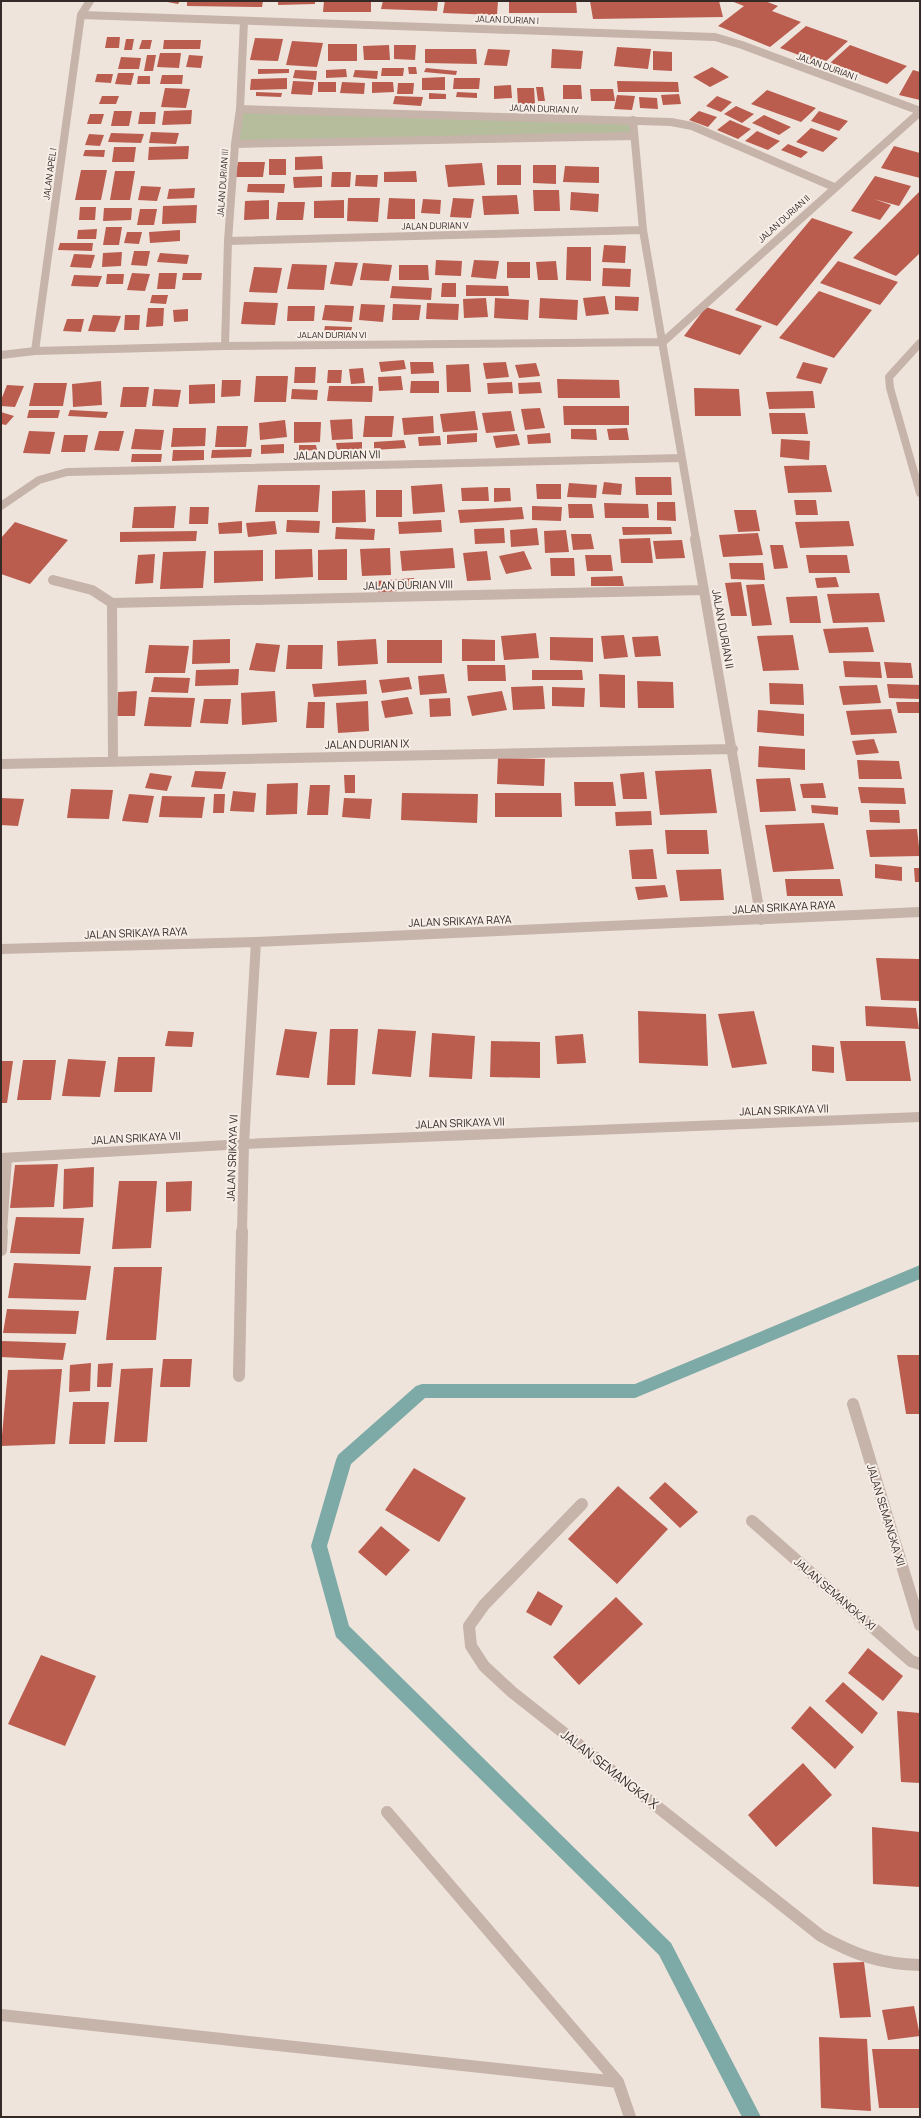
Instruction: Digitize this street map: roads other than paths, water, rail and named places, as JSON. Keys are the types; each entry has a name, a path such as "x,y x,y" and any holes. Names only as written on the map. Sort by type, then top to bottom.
{"street":[{"name":"JALAN APEL I","path":"35,351 81,15 90,1"},
{"name":"JALAN DURIAN I","path":"81,15 680,34 715,37 742,45 920,112"},
{"name":"JALAN DURIAN III","path":"225,346 228,241 235,144 240,109 244,20"},
{"name":"JALAN DURIAN IV","path":"240,109 671,122 692,126 834,187"},
{"name":"JALAN DURIAN II","path":"663,342 834,187 920,112"},
{"name":"JALAN DURIAN II","path":"634,120 633,136 643,230 704,590 733,749 761,920"},
{"path":"235,144 633,136"},
{"name":"JALAN DURIAN V","path":"228,241 643,230"},
{"name":"JALAN DURIAN VI","path":"1,355 35,351 225,346 663,342"},
{"path":"920,343 889,377 890,388 920,493"},
{"name":"JALAN DURIAN VII","path":"1,506 37,480 51,474 67,472 682,458"},
{"path":"53,580 85,586 102,594 112,603 113,762"},
{"name":"JALAN DURIAN VIII","path":"112,603 704,590"},
{"name":"JALAN DURIAN IX","path":"1,764 733,749"},
{"name":"JALAN SRIKAYA RAYA","path":"1,949 256,942 920,912"},
{"name":"JALAN SRIKAYA VI","path":"239,1376 244,1144 256,942"},
{"name":"JALAN SRIKAYA VII","path":"4,1158 244,1144 920,1117"},
{"path":"1,1250 4,1158"},
{"name":"JALAN SEMANGKA XII","path":"853,1404 920,1625"},
{"name":"JALAN SEMANGKA X","path":"582,1504 484,1605 469,1626 471,1646 484,1666 512,1692 821,1936 852,1954 892,1965 920,1965"},
{"name":"JALAN SEMANGKA XI","path":"752,1521 912,1661 920,1664"},
{"path":"387,1812 618,2082 630,2117"},
{"path":"1,2015 618,2082"}],"waterway":[{"path":"752,2117 665,1949 342,1631 319,1546 344,1460 422,1391 635,1391 920,1272"}]}
